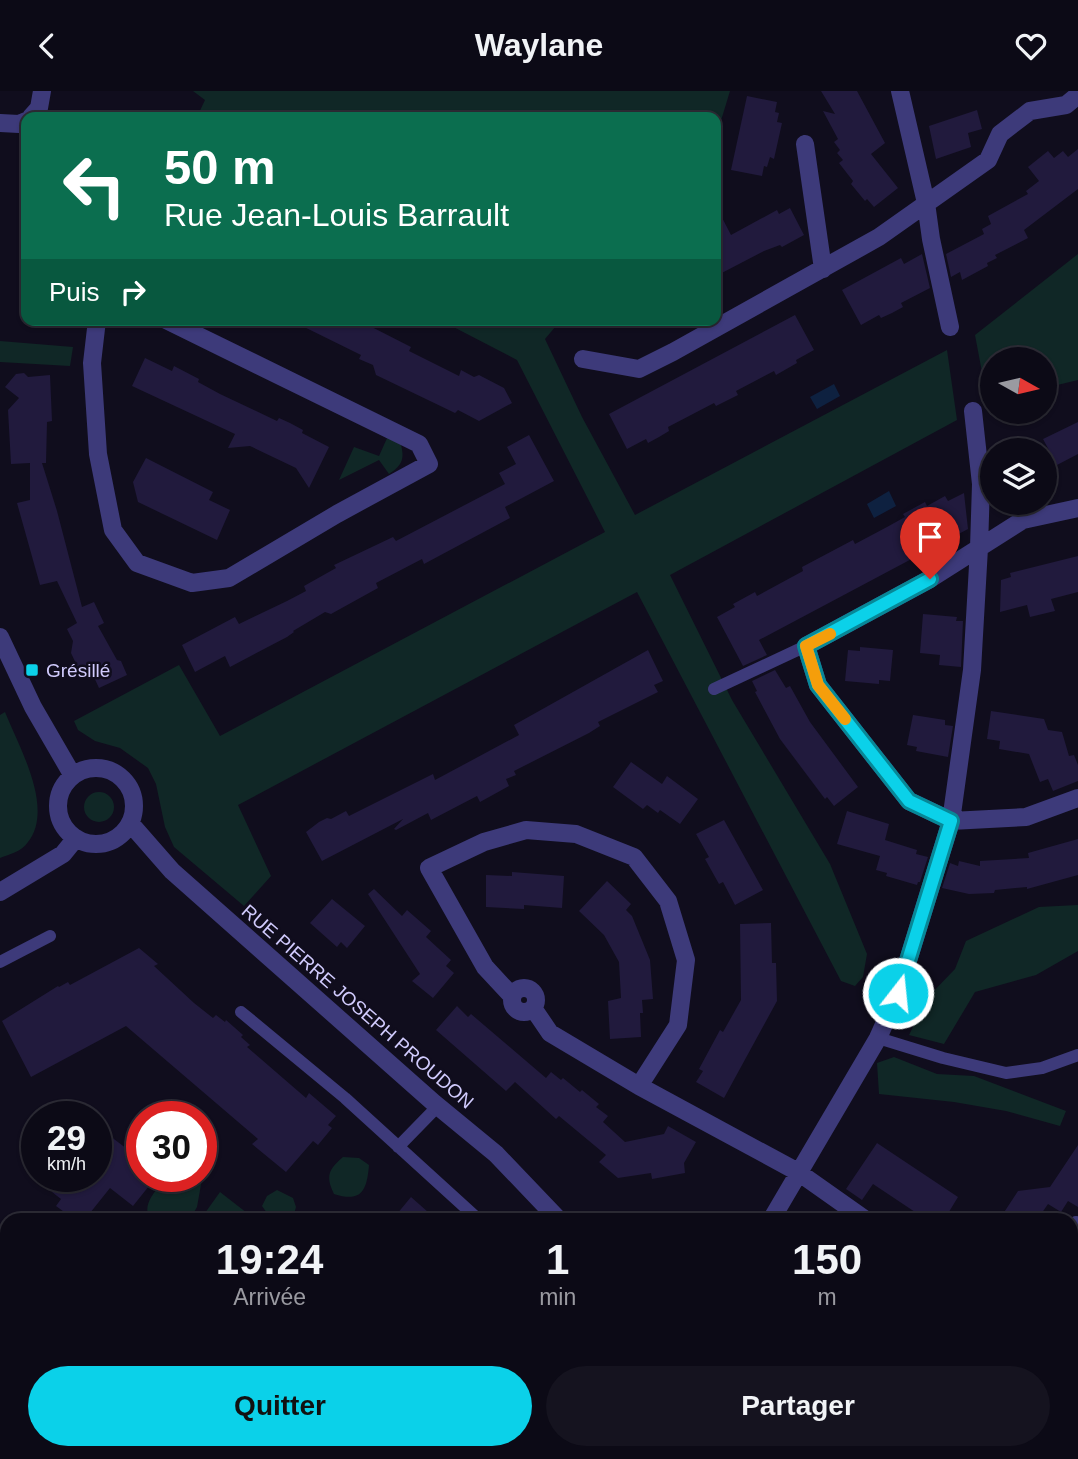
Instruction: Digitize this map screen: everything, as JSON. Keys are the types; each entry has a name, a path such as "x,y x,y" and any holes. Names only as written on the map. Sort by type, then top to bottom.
{"street":[{"path":"900,91 926,203 950,327"},
{"path":"721,324 879,237 955,186 988,160 1000,134 1030,111 1066,105 1078,95"},
{"path":"0,123 21,122"},
{"path":"805,143 823,269"},
{"path":"96,326 92,363 98,454 113,530 137,563 192,583 229,577 429,464 419,445 178,326"},
{"path":"583,359 639,369 718,326"},
{"path":"775,1213 878,1038 898,993 951,821 972,670 979,548 981,484 972,411"},
{"path":"1078,508 1023,520 930,579 806,646 818,685 909,801 951,821 1026,817 1078,797"},
{"path":"0,637 33,707 73,776"},
{"path":"94,768 117,774 132,793 134,808 130,823 121,835 109,842 88,843 76,838 62,822 59,813 59,799 65,785 81,771 94,768"},
{"name":"RUE PIERRE JOSEPH PROUDON","path":"130,823 172,870 438,1106 496,1154 552,1213"},
{"path":"639,1086 678,1025 686,960 668,901 634,857 576,834 526,830 484,842 429,868 485,967 512,996 513,1005 519,1010 527,1012 533,1008 550,1034 639,1086 798,1172 856,1213"},
{"path":"0,892 63,854 76,838"}],"lane":[{"path":"714,689 806,646"},
{"path":"0,962 50,936"},
{"path":"241,1012 345,1098 471,1213"},
{"path":"878,1038 1006,1073 1042,1069 1078,1055"},
{"path":"398,1147 438,1106"}],"green space":[{"path":"193,91 730,91 721,121 721,112 199,112 205,100"},
{"path":"1078,254 1078,380 1057,385 1057,347 980,347 980,362 975,335"},
{"path":"452,326 556,326 545,339 582,417 635,515 947,350 957,420 670,575 732,700 830,864 867,954 863,977 855,986 841,981 637,592 238,805 271,876 244,906 174,847 165,827 156,784 148,768 120,748 95,741 78,730 74,721 179,665 220,736 605,532 517,360"},
{"path":"0,341 73,347 70,366 0,362"},
{"path":"388,436 401,445 402,459 396,468 389,474 379,460 339,480 354,447 379,456"},
{"path":"5,712 32,777 38,812 35,828 28,842 19,850 0,858 0,715"},
{"path":"99,792 110,796 114,807 110,818 99,822 88,818 84,807 88,796"},
{"path":"1078,905 1078,951 1036,975 975,992 944,1044 909,1035 928,997 955,969 966,941 1039,907"},
{"path":"894,1057 937,1074 974,1076 1066,1111 1060,1126 1006,1111 879,1094 877,1063"},
{"path":"343,1157 359,1158 369,1165 364,1188 351,1197 334,1194 329,1178 334,1165"},
{"path":"277,1190 293,1198 296,1207 294,1213 267,1213 262,1206 267,1196"},
{"path":"155,1192 200,1192 194,1213 148,1213"},
{"path":"220,1192 247,1213 205,1213"}],"water":[{"path":"834,384 840,396 817,409 810,397"},
{"path":"889,491 896,506 874,518 867,504"}],"building":[{"path":"821,91 857,91 885,143 871,154 898,188 874,207 867,199 865,201 851,184 853,181 839,163 843,160 837,153 840,150 834,142 838,139 823,111 835,114"},
{"path":"747,96 777,102 777,122 782,123 774,159 770,157 762,176 731,170"},
{"path":"977,110 982,129 968,133 971,147 936,159 929,126"},
{"path":"1078,149 1078,189 1024,230 1028,238 995,255 997,258 987,263 988,266 962,280 960,272 951,277 946,254 984,234 982,229 991,224 988,216 1028,194 1026,191 1039,181 1028,167 1048,151 1054,158 1063,151 1068,157"},
{"path":"790,208 804,235 782,247 780,245 721,273 721,216 731,235 777,210 779,214"},
{"path":"922,254 930,288 901,303 903,307 892,313 881,318 879,315 861,325 842,290 901,258 904,264"},
{"path":"795,315 814,350 776,375 774,371 736,391 738,395 716,406 714,403 668,427 669,431 648,443 646,439 627,449 609,414"},
{"path":"302,326 370,326 411,347 409,351 459,376 461,370 474,377 479,375 504,388 512,403 479,421 458,410 455,413 376,375 373,365 359,359 361,355"},
{"path":"145,358 172,371 174,366 220,394 277,421 279,418 290,423 303,430 302,433 329,447 309,488 296,468 250,446 228,448 235,434 132,386"},
{"path":"24,373 28,377 50,375 52,421 47,422 46,463 42,463 82,607 94,602 104,623 98,626 127,675 99,688 93,675 80,672 71,653 73,641 67,629 77,623 57,581 40,585 17,503 30,500 30,463 11,464 8,410 19,398 5,387 16,374"},
{"path":"1078,422 1078,454 1057,465 1057,438 1045,438"},
{"path":"529,435 554,481 505,507 510,518 424,564 422,559 376,583 378,588 331,614 325,612 287,637 230,667 225,656 195,672 182,645 235,617 239,624 287,601 306,591 304,586 336,568 334,565 393,537 396,541 505,484 499,473 516,464 507,447"},
{"path":"146,458 213,492 209,500 230,510 217,540 138,502 133,482"},
{"path":"964,493 968,529 759,640 767,655 743,666 717,617 735,607 733,604 755,592 757,596 803,571 802,567 853,540 855,544 887,527 925,502 927,506 945,496 948,501"},
{"path":"1078,556 1078,592 1051,599 1055,611 1030,617 1027,605 1000,612 1001,580 1011,577 1010,573"},
{"path":"923,614 957,617 956,621 963,621 961,667 939,665 940,655 920,653"},
{"path":"860,647 893,650 890,681 879,680 879,684 845,681 848,650 860,651"},
{"path":"648,650 663,681 654,685 658,692 598,722 600,726 589,733 514,771 516,775 506,779 509,786 480,802 477,796 431,820 428,813 394,829 403,819 322,861 306,832 319,822 346,811 349,816 433,774 435,780 519,735 514,725"},
{"path":"775,670 786,688 790,686 810,722 858,787 834,806 827,797 825,799 780,739 755,692 757,691 752,681"},
{"path":"991,711 1044,719 1048,730 1062,732 1069,756 1074,755 1078,765 1078,781 1053,791 1048,779 1040,782 1029,754 999,749 1000,741 987,739"},
{"path":"913,715 945,720 945,725 953,726 948,757 916,751 917,747 907,745"},
{"path":"631,762 662,784 667,776 698,799 680,824 660,810 658,813 647,805 643,809 613,787"},
{"path":"847,811 889,824 885,840 917,850 916,854 928,857 917,885 886,876 887,873 876,870 880,856 837,844"},
{"path":"724,820 763,890 735,905 723,882 719,884 705,859 709,857 696,834"},
{"path":"1078,839 1078,875 1027,889 995,890 994,893 969,894 942,888 950,863 958,866 959,861 980,866 980,861 1029,858 1028,853"},
{"path":"512,872 564,876 562,908 524,905 524,909 486,907 486,875 512,876"},
{"path":"607,881 631,904 626,910 632,916 650,960 653,999 642,1000 641,1037 610,1039 608,1001 621,998 619,962 604,935 579,911"},
{"path":"374,889 402,916 407,910 431,931 426,937 451,960 446,966 454,973 433,998 412,981 420,974 368,894"},
{"path":"332,899 365,926 347,948 341,942 337,947 310,923"},
{"path":"771,923 777,1001 724,1098 696,1082 703,1071 699,1069 720,1030 723,1032 741,1000 740,924"},
{"path":"139,948 158,964 154,966 194,1003 213,1018 216,1015 225,1022 226,1020 243,1035 241,1037 250,1045 247,1047 306,1098 309,1093 336,1116 328,1125 332,1128 318,1145 313,1141 286,1172 252,1144 258,1139 217,1104 217,1101 214,1101 126,1026 31,1077 2,1021 58,986 68,982 70,985"},
{"path":"457,1006 468,1017 471,1014 546,1078 551,1072 580,1092 582,1090 599,1104 596,1107 608,1116 603,1122 625,1142 664,1134 668,1126 696,1142 684,1163 685,1173 652,1179 651,1173 618,1178 599,1162 606,1155 559,1116 556,1119 515,1082 506,1091 436,1030"},
{"path":"112,1138 126,1148 126,1192 144,1192 133,1206 112,1190"},
{"path":"877,1143 958,1197 948,1213 916,1213 873,1184 862,1200 846,1189"},
{"path":"1078,1145 1078,1207 1068,1201 1061,1212 1048,1204 1042,1213 1004,1213 1018,1191 1050,1187"},
{"path":"52,1192 107,1192 90,1213 66,1213 56,1206 61,1199"},
{"path":"411,1197 429,1213 398,1213"}],"slow traffic":[{"path":"830,634 806,646 818,685 845,719"}],"place":[{"name":"Grésillé","path":"32,670"}],"route":[{"path":"898,993 951,821 909,801 818,685 806,646 930,579"}]}
